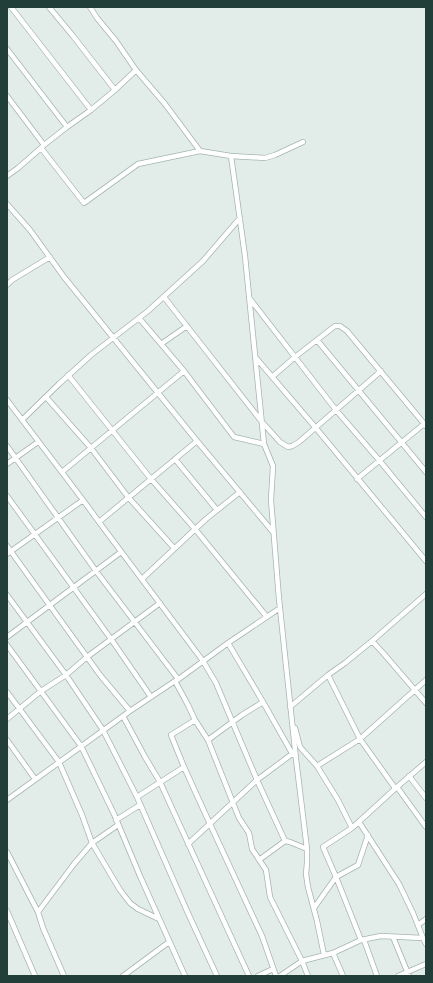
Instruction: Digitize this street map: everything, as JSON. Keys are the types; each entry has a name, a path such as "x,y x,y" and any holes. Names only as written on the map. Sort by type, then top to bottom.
{"street":[{"path":"10,7 91,110"},
{"path":"49,7 115,90"},
{"path":"90,7 136,70 165,104 200,151"},
{"path":"7,50 67,127"},
{"path":"7,176 67,127 91,110 136,70"},
{"path":"7,96 84,203 138,164 200,151 231,156 266,158 303,142"},
{"path":"231,156 250,299 264,444 273,466 270,500 291,717 307,849 306,874 324,955"},
{"path":"7,204 30,230 64,277 273,532"},
{"path":"22,420 68,375 91,355 148,311 203,261 240,218"},
{"path":"7,285 12,280 50,257"},
{"path":"164,297 262,422 280,442 288,447 299,442 381,371"},
{"path":"250,299 336,410 426,517"},
{"path":"139,318 184,371 234,437 264,444"},
{"path":"161,344 187,326"},
{"path":"272,377 335,326 340,326 347,331 381,371 425,425 357,479"},
{"path":"317,340 426,472"},
{"path":"256,358 426,561"},
{"path":"62,472 184,371"},
{"path":"68,375 151,479 195,529 267,617"},
{"path":"46,396 91,448 128,497 174,548"},
{"path":"7,400 84,500 203,661 216,682 257,780 285,841"},
{"path":"99,522 197,441"},
{"path":"7,464 38,442"},
{"path":"7,446 96,570 135,621 176,680 195,720 208,740 239,818 249,833 252,849 266,870 270,897 308,976"},
{"path":"175,459 217,510"},
{"path":"142,579 195,529 240,492"},
{"path":"7,496 111,639 151,697"},
{"path":"9,553 84,500"},
{"path":"422,512 426,508"},
{"path":"7,546 9,553 100,675 130,711"},
{"path":"7,637 121,552"},
{"path":"290,707 328,675 372,642 426,594"},
{"path":"7,595 66,675 102,730 137,797 217,976"},
{"path":"7,719 41,691 66,675 87,657 160,603"},
{"path":"8,797 102,730 280,608"},
{"path":"372,642 426,702"},
{"path":"228,643 296,759"},
{"path":"7,645 81,746 116,820 185,976"},
{"path":"328,675 360,739 426,827"},
{"path":"317,766 360,739 426,680"},
{"path":"7,692 59,762 82,815 92,843 120,890 130,903 138,909 159,919"},
{"path":"208,740 263,702"},
{"path":"123,716 160,782 249,976"},
{"path":"291,717 300,747 317,766 338,800 352,828"},
{"path":"195,720 171,735 184,767 262,936 276,976"},
{"path":"7,740 35,779"},
{"path":"188,844 257,780 292,754"},
{"path":"377,976 322,847 352,828 426,762"},
{"path":"137,797 184,767"},
{"path":"409,776 426,798"},
{"path":"116,820 140,805"},
{"path":"359,822 399,884 426,944"},
{"path":"38,912 74,864 92,843 118,825"},
{"path":"314,908 336,878 358,865 368,835"},
{"path":"259,860 285,841 307,849"},
{"path":"7,852 38,912 43,928 64,976"},
{"path":"7,866 12,863"},
{"path":"7,911 35,976"},
{"path":"418,925 426,919"},
{"path":"280,976 302,961 333,953 362,940 381,936 423,938"},
{"path":"393,937 408,974"},
{"path":"123,976 170,942"},
{"path":"333,953 343,976"},
{"path":"398,976 408,974 426,964"},
{"path":"258,976 273,969"}]}
